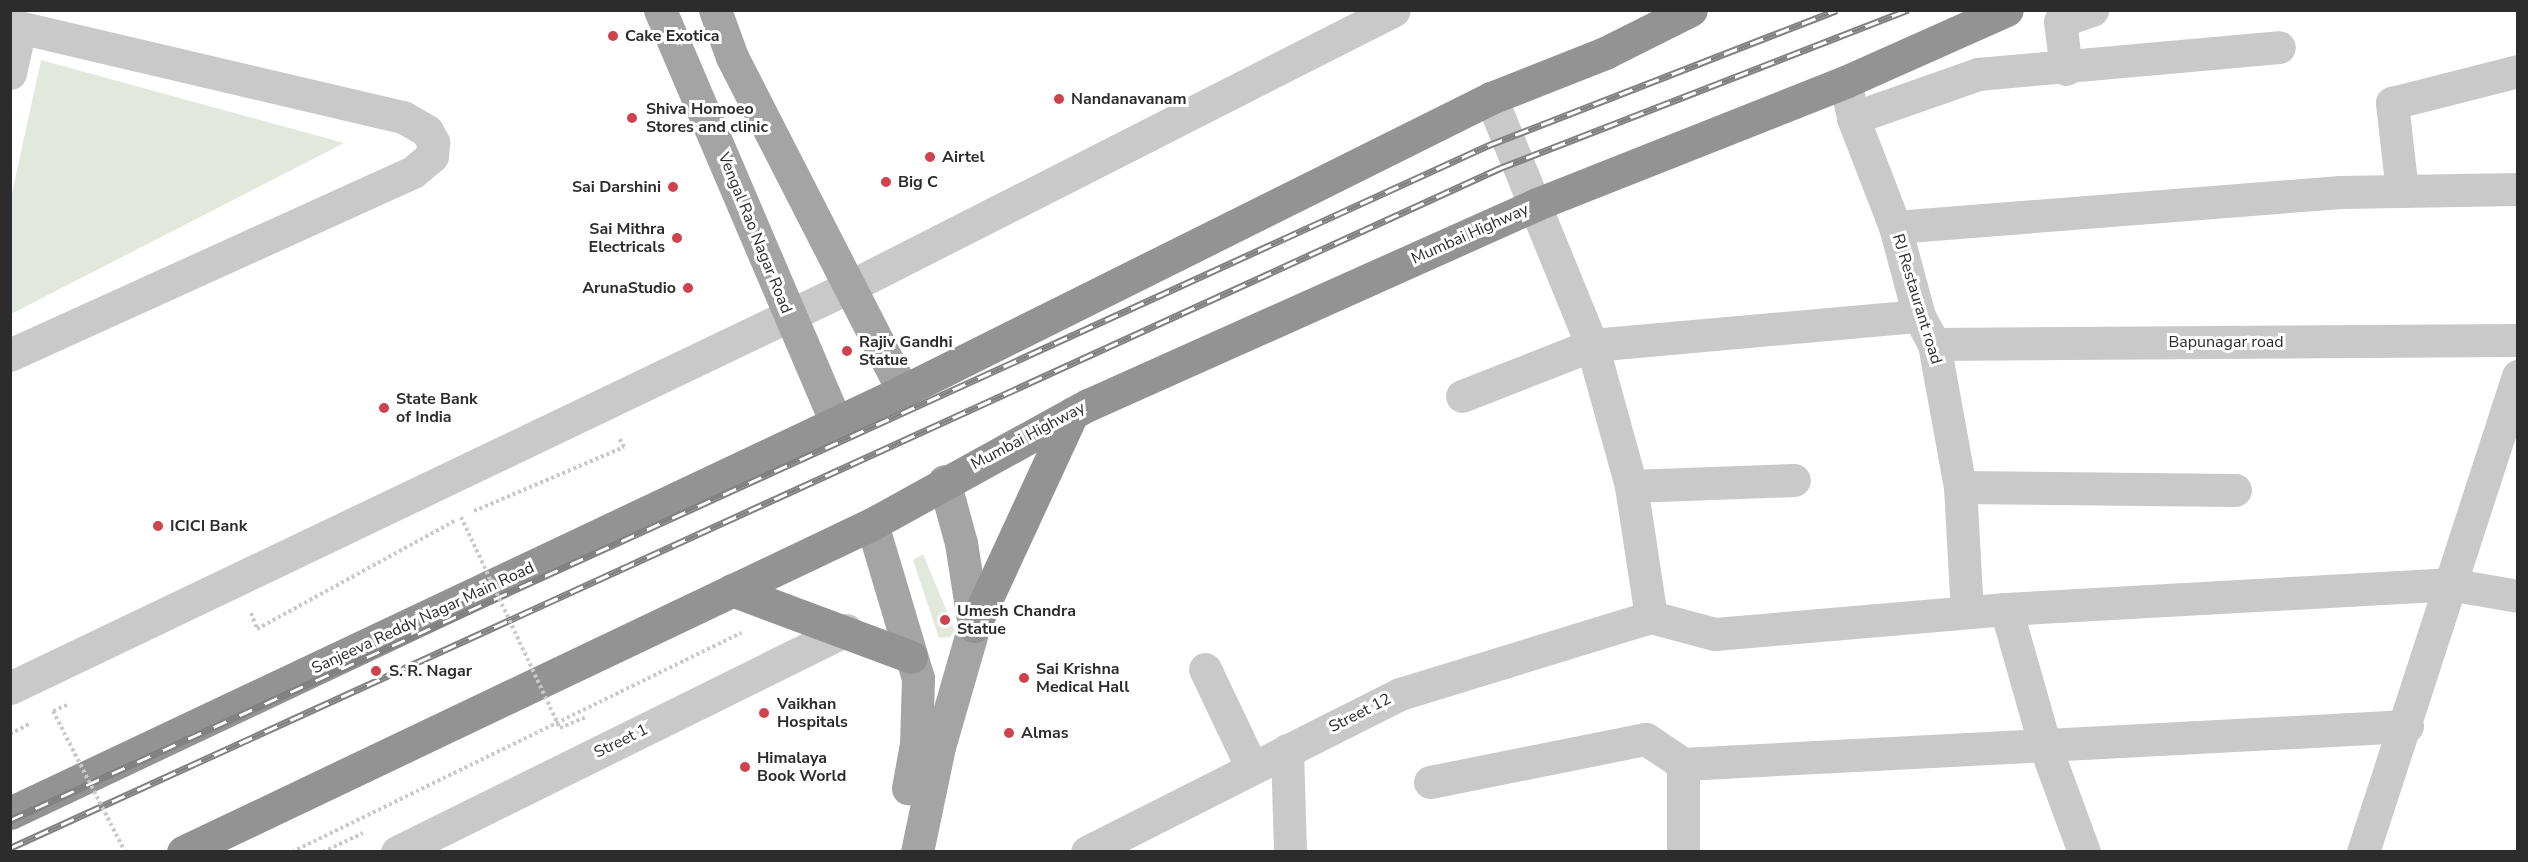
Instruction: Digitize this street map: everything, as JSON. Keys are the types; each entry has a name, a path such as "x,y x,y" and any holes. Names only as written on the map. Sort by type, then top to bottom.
{"highway":[{"path":"903,391 1491,98 1605,52 1691,10"},
{"name":"Mumbai Highway","path":"872,524 944,481 1072,414 1537,204 1845,82 2007,10"},
{"name":"Sanjeeva Reddy Nagar Main Road","path":"10,813 903,391"},
{"path":"974,626 1072,414"},
{"path":"183,852 872,524"},
{"path":"732,590 846,630 914,666"}],"main road":[{"name":"Vengal Rao Nagar Road","path":"660,10 788,316 836,422"},
{"path":"715,10 732,57 903,391"},
{"path":"917,852 939,747 974,626 961,543 944,481"},
{"path":"872,524 914,666 916,744 896,852"},
{"path":"914,666 961,671"}],"street":[{"path":"10,688 849,287 1394,10"},
{"path":"2066,69 2060,21 2092,10"},
{"path":"10,73 15,26 403,117 428,130 433,142 432,156 413,172 10,355"},
{"path":"1853,118 1978,74 2066,69 2279,47"},
{"path":"2402,191 2392,103 2517,71"},
{"name":"RJ Restaurant road","path":"1845,82 1853,118 1895,227 1919,316 1934,344 1960,487 1967,612"},
{"path":"1491,98 1537,204 1592,345 1631,486 1651,617 1715,634 2006,609 2449,584 2517,596"},
{"path":"1895,227 2341,192 2517,189"},
{"path":"1462,396 1592,345 1919,316"},
{"name":"Bapunagar road","path":"1934,344 2517,340"},
{"path":"2363,852 2407,726 2449,584 2517,376"},
{"path":"1631,486 1794,480"},
{"path":"1960,487 2235,490"},
{"path":"2006,609 2045,746 2085,852"},
{"name":"Street 12","path":"1087,852 1400,694 1651,617"},
{"name":"Street 1","path":"397,852 846,630"},
{"path":"1205,669 1252,768"},
{"path":"1430,782 1646,739 1683,765 2407,726"},
{"path":"1287,750 1290,852"},
{"path":"1683,765 1683,852"}],"path":[{"path":"257,629 461,517 624,447"},
{"path":"461,517 560,728 586,717"},
{"path":"292,852 787,609"},
{"path":"68,705 53,711 125,852"},
{"path":"365,816 369,822"},
{"path":"323,852 329,849"}],"shaded area":[{"path":"41,60 344,143 11,314 11,198"},
{"path":"923,554 955,631 950,637 939,638 913,560"}],"railway":[{"path":"10,820 1489,145 1837,10"},
{"path":"10,848 1500,168 1908,10"}],"place":[{"name":"Cake Exotica","path":"613,36"},
{"name":"Nandanavanam","path":"1059,99"},
{"name":"Shiva Homoeo Stores and clinic","path":"632,118"},
{"name":"Airtel","path":"930,157"},
{"name":"Big C","path":"886,182"},
{"name":"Sai Darshini","path":"673,187"},
{"name":"Sai Mithra Electricals","path":"677,238"},
{"name":"ArunaStudio","path":"688,288"},
{"name":"Rajiv Gandhi Statue","path":"847,351"},
{"name":"State Bank of India","path":"384,408"},
{"name":"ICICI Bank","path":"158,526"},
{"name":"Umesh Chandra Statue","path":"945,620"},
{"name":"S. R. Nagar","path":"376,671"},
{"name":"Sai Krishna Medical Hall","path":"1024,678"},
{"name":"Vaikhan Hospitals","path":"764,713"},
{"name":"Almas","path":"1009,733"},
{"name":"Himalaya Book World","path":"745,767"}]}
